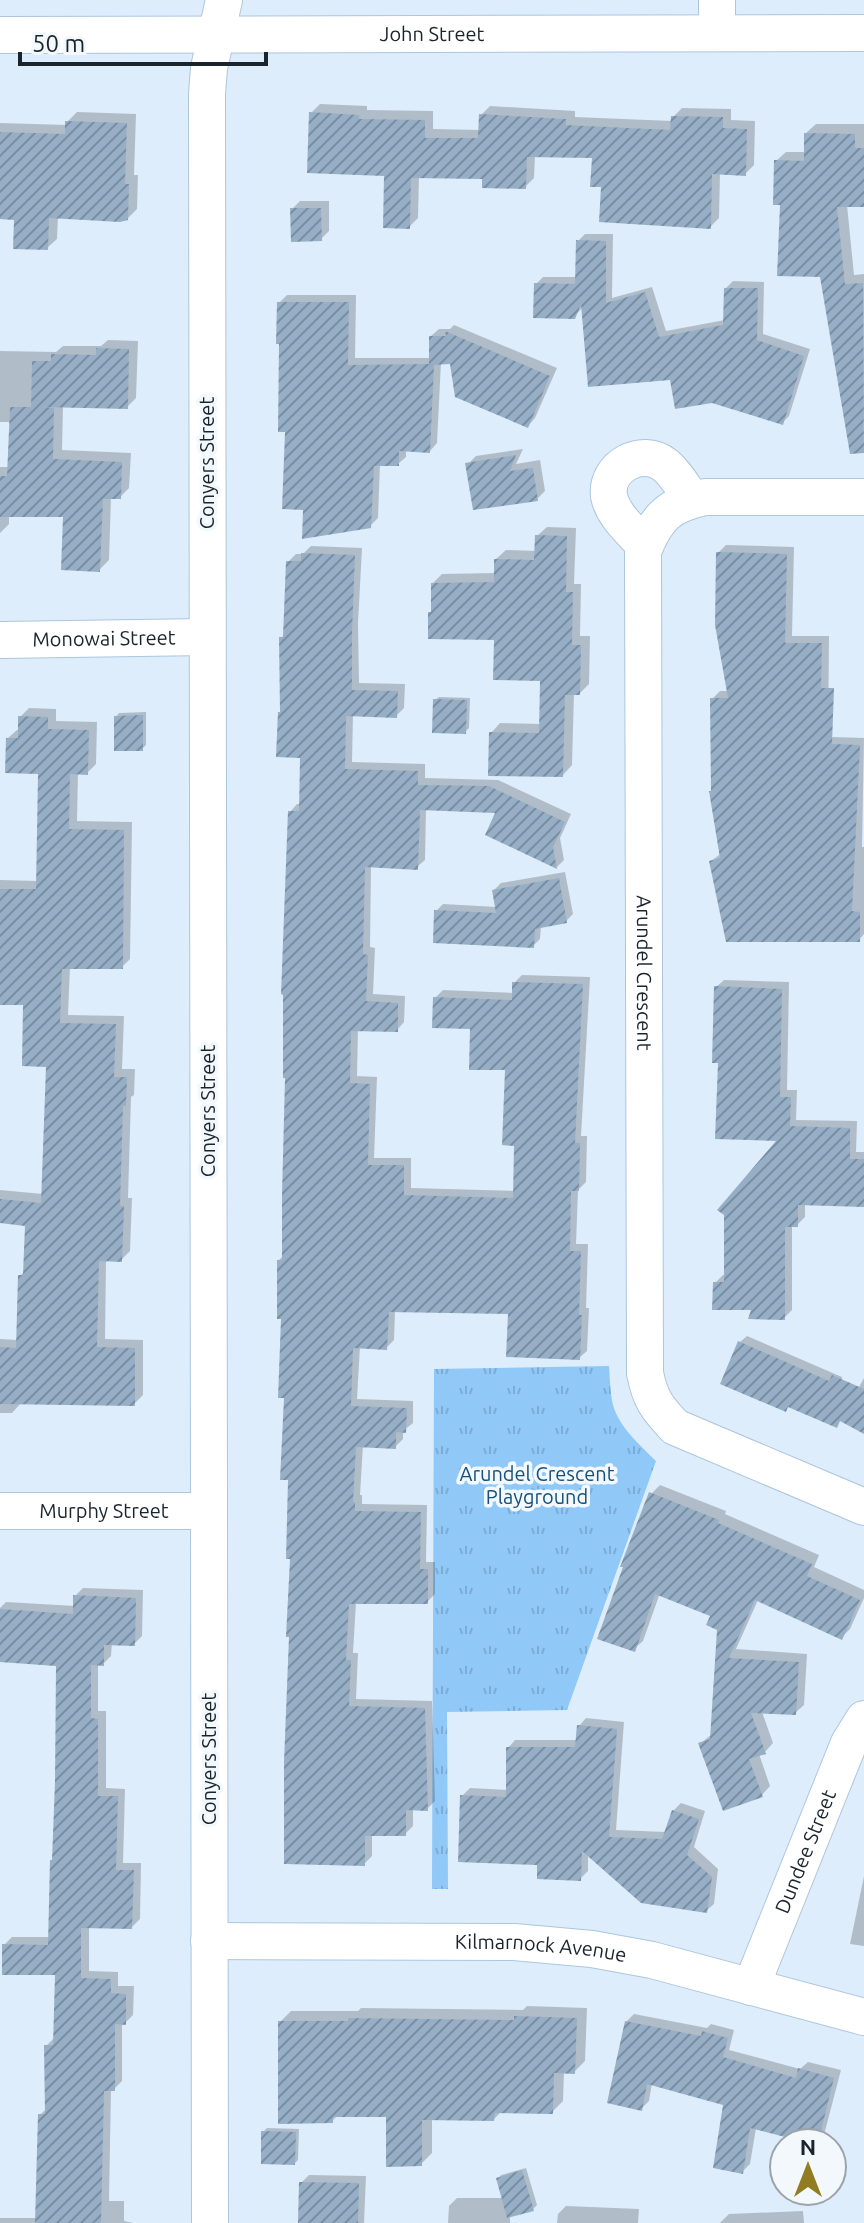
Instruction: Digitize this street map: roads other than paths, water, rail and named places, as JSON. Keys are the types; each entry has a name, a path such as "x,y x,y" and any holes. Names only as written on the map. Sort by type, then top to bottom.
{"street":[{"name":"Conyers Street","path":"210,2223 207,94 209,68 224,0"},
{"name":"John Street","path":"0,35 218,35 717,17 864,33"},
{"path":"692,500 663,463 644,458 631,460 622,466 610,482 609,495 620,519 645,546 665,514 684,501 692,500 705,497 864,497"},
{"name":"Arundel Crescent","path":"645,546 645,1357 649,1390 657,1408 675,1427 864,1507"},
{"name":"Monowai Street","path":"0,640 207,637"},
{"name":"Murphy Street","path":"0,1511 209,1511"},
{"name":"Dundee Street","path":"751,1987 849,1743 864,1719"},
{"name":"Kilmarnock Avenue","path":"209,1941 514,1942 592,1949 652,1960 864,2017"}],"park label":[{"name":"Arundel Crescent Playground","path":"537,1486"}]}
